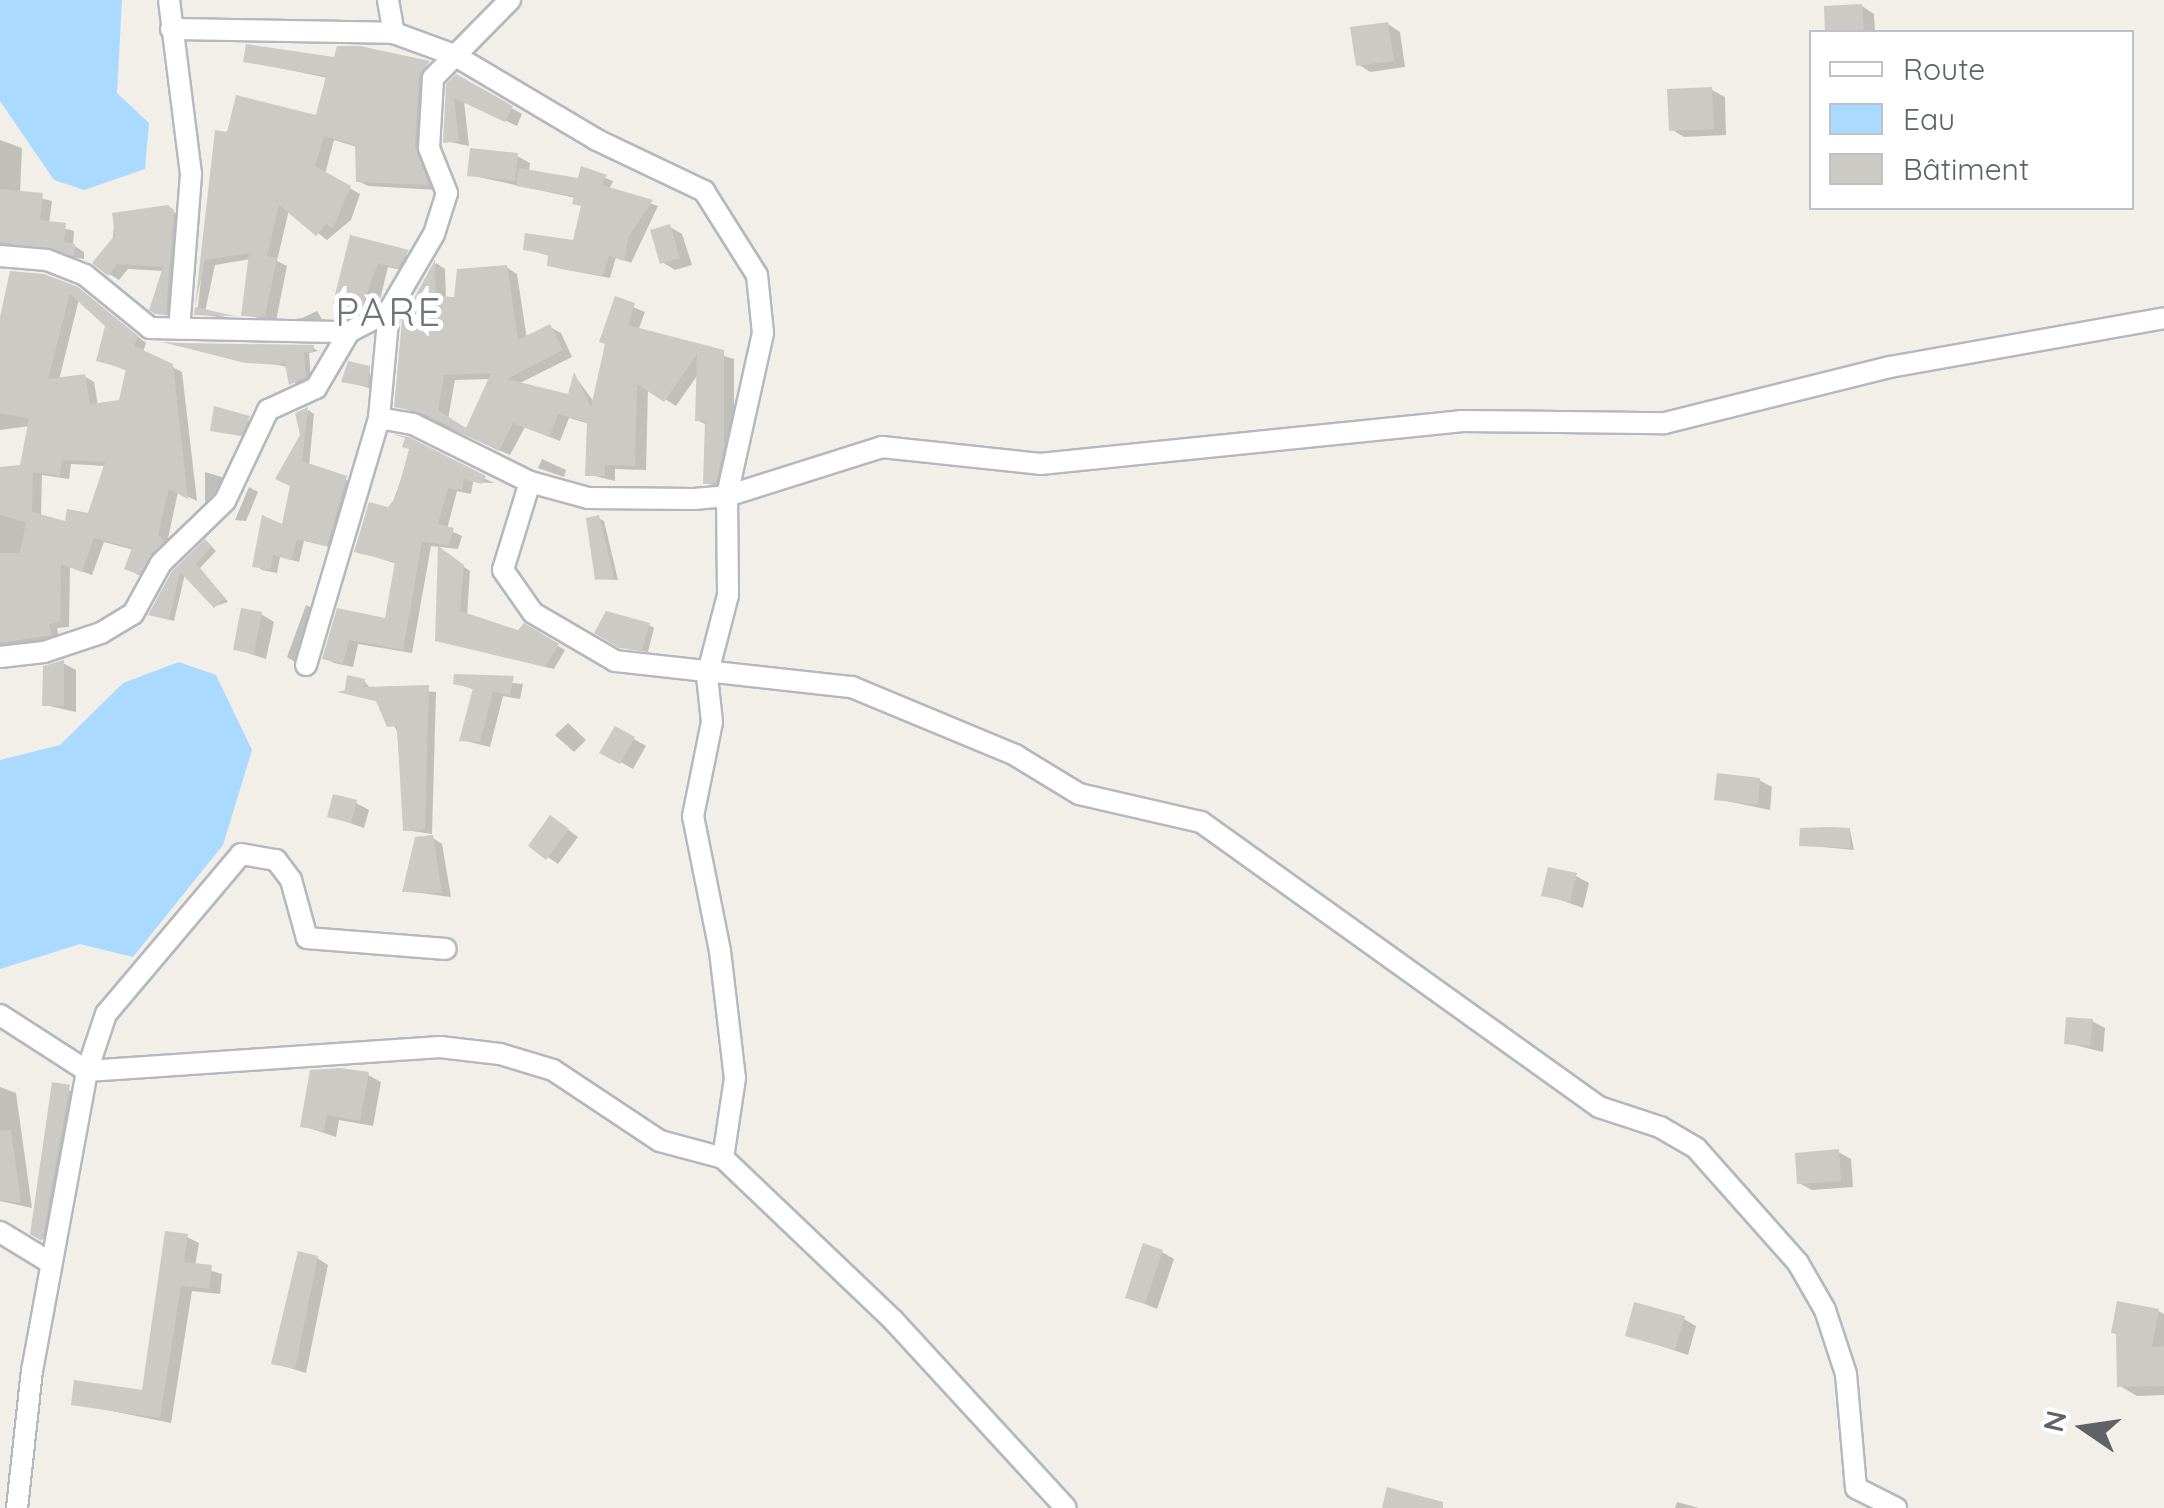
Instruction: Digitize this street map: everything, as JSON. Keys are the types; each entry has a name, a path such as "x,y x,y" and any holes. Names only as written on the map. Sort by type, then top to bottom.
{"street":[{"path":"169,0 191,174 179,330"},
{"path":"388,0 394,33"},
{"path":"306,665 379,418 389,311 424,257 447,193 430,148 428,110 432,78 510,0"},
{"path":"171,29 394,33 454,55 596,140 704,190 758,275 762,332 727,496 728,595 707,676 712,722 693,816 720,951 735,1078 723,1158"},
{"path":"0,256 47,260 86,275 150,328 349,332 389,311"},
{"path":"379,418 437,434 530,482 613,502 727,496 882,446 1040,464 1461,421 1665,422 1890,367 2164,318"},
{"path":"0,657 44,652 133,614 161,563 225,502 268,410 316,388 349,332"},
{"path":"530,482 504,570 533,613 615,662 707,676 802,677 852,688 968,733 1079,794 1202,822 1598,1107 1660,1127 1696,1148 1798,1263 1825,1310 1846,1374 1856,1488 1896,1508"},
{"path":"17,1508 51,1263 87,1071 106,1014 241,854 276,860 291,880 306,938 446,949"},
{"path":"0,1015 87,1071 440,1047 500,1054 553,1070 660,1141 723,1158 894,1320 1066,1508"},
{"path":"0,1232 51,1263"}],"water":[{"path":"0,0 122,0 117,93 149,123 145,169 84,190 54,180 0,101"},
{"path":"179,662 216,675 252,750 223,845 133,957 80,944 0,969 0,760 60,745 123,683"}],"building":[{"path":"1862,4 1864,30 1825,30 1824,6"},
{"path":"1388,22 1394,61 1356,66 1350,27"},
{"path":"246,44 334,57 337,46 360,46 430,61 419,77 415,147 429,185 356,182 355,145 324,136 315,166 351,186 333,228 326,224 316,236 279,205 267,256 277,258 265,317 241,316 249,253 205,260 195,307 235,316 194,315 215,130 227,132 236,95 316,115 326,76 243,62"},
{"path":"456,74 513,106 505,122 454,98 459,141 443,143 446,84"},
{"path":"1712,87 1714,129 1669,131 1667,89"},
{"path":"470,148 518,153 515,181 467,176"},
{"path":"581,166 607,175 602,185 653,200 629,236 624,261 609,256 603,276 547,266 548,254 523,250 525,233 573,240 581,206 572,204 574,196 516,186 519,168 578,178"},
{"path":"0,189 43,193 40,220 66,223 64,242 75,244 74,256 0,242"},
{"path":"168,205 174,210 166,315 149,310 163,267 117,264 108,276 92,263 115,235 112,213"},
{"path":"670,224 680,258 660,264 650,230"},
{"path":"350,235 409,250 398,268 378,263 361,310 333,303"},
{"path":"435,260 436,296 454,297 457,269 507,265 518,340 550,324 563,350 507,379 568,394 574,372 591,407 605,344 599,342 615,296 635,303 628,325 724,350 724,447 716,483 703,484 705,421 695,421 697,354 664,402 637,384 635,466 605,465 605,476 585,476 587,422 558,414 549,437 513,423 499,451 419,412 394,407 402,320","holes":["491,373 466,428 438,410 444,375"]},
{"path":"10,271 44,274 78,287 138,336 134,346 173,364 188,499 169,489 158,535 164,541 139,575 124,569 132,548 94,538 82,572 61,564 60,622 49,624 52,635 0,643 0,553 20,553 26,522 0,515 0,467 20,465 29,418 0,413 0,317","holes":["70,294 105,326 96,361 126,369 119,400 90,404 85,374 48,379","62,460 105,462 88,513 67,509 65,521 32,512 33,472 60,476"]},
{"path":"162,342 314,345 313,352 304,352 306,377 289,385 284,359 281,365 245,363"},
{"path":"348,361 370,366 368,387 341,382"},
{"path":"214,406 250,416 241,436 210,431"},
{"path":"308,407 302,461 347,476 327,546 297,539 291,560 273,555 270,570 252,567 262,515 282,524 290,486 275,479 300,435 295,413"},
{"path":"392,434 409,437 486,476 482,484 464,479 462,490 448,488 438,524 454,528 449,545 422,542 403,650 349,640 343,664 322,659 337,608 385,618 395,562 354,552 369,502 388,507 396,497 409,449 402,447 405,438"},
{"path":"599,515 614,578 595,580 586,518"},
{"path":"205,539 212,546 196,564 225,598 214,608 180,572 169,620 148,615 172,571"},
{"path":"438,546 464,565 460,611 518,630 524,623 559,644 545,667 435,641"},
{"path":"241,608 262,612 254,654 233,650"},
{"path":"606,611 650,623 642,650 619,648 594,633"},
{"path":"64,660 64,706 42,706 43,666"},
{"path":"454,674 514,676 510,695 493,692 480,742 459,741 473,688 453,684"},
{"path":"347,675 365,679 363,687 429,685 425,830 403,831 397,726 387,727 376,701 337,692 345,690"},
{"path":"615,726 635,737 620,764 599,753"},
{"path":"1717,773 1760,778 1758,805 1714,800"},
{"path":"333,794 357,800 351,823 327,817"},
{"path":"550,815 569,829 546,860 528,846"},
{"path":"1800,828 1850,828 1850,848 1799,846"},
{"path":"433,835 442,893 402,892 415,837"},
{"path":"1548,867 1577,873 1570,902 1541,896"},
{"path":"2066,1017 2093,1019 2090,1046 2064,1044"},
{"path":"341,1068 369,1072 360,1121 327,1115 324,1131 300,1127 310,1070"},
{"path":"52,1082 70,1085 42,1241 30,1234"},
{"path":"11,1130 21,1203 0,1200 0,1131"},
{"path":"1839,1149 1841,1181 1797,1184 1795,1153"},
{"path":"165,1231 188,1234 184,1262 212,1265 209,1289 181,1286 160,1418 71,1405 74,1380 142,1390"},
{"path":"1143,1243 1163,1250 1145,1304 1125,1298"},
{"path":"298,1251 318,1256 295,1369 271,1364"},
{"path":"2117,1301 2159,1309 2152,1347 2164,1346 2164,1386 2117,1387 2116,1334 2111,1333"},
{"path":"1634,1302 1685,1316 1675,1350 1625,1336"},
{"path":"1387,1487 1443,1502 1443,1508 1382,1508"}],"district":[{"name":"PARE","path":"389,311"}]}
